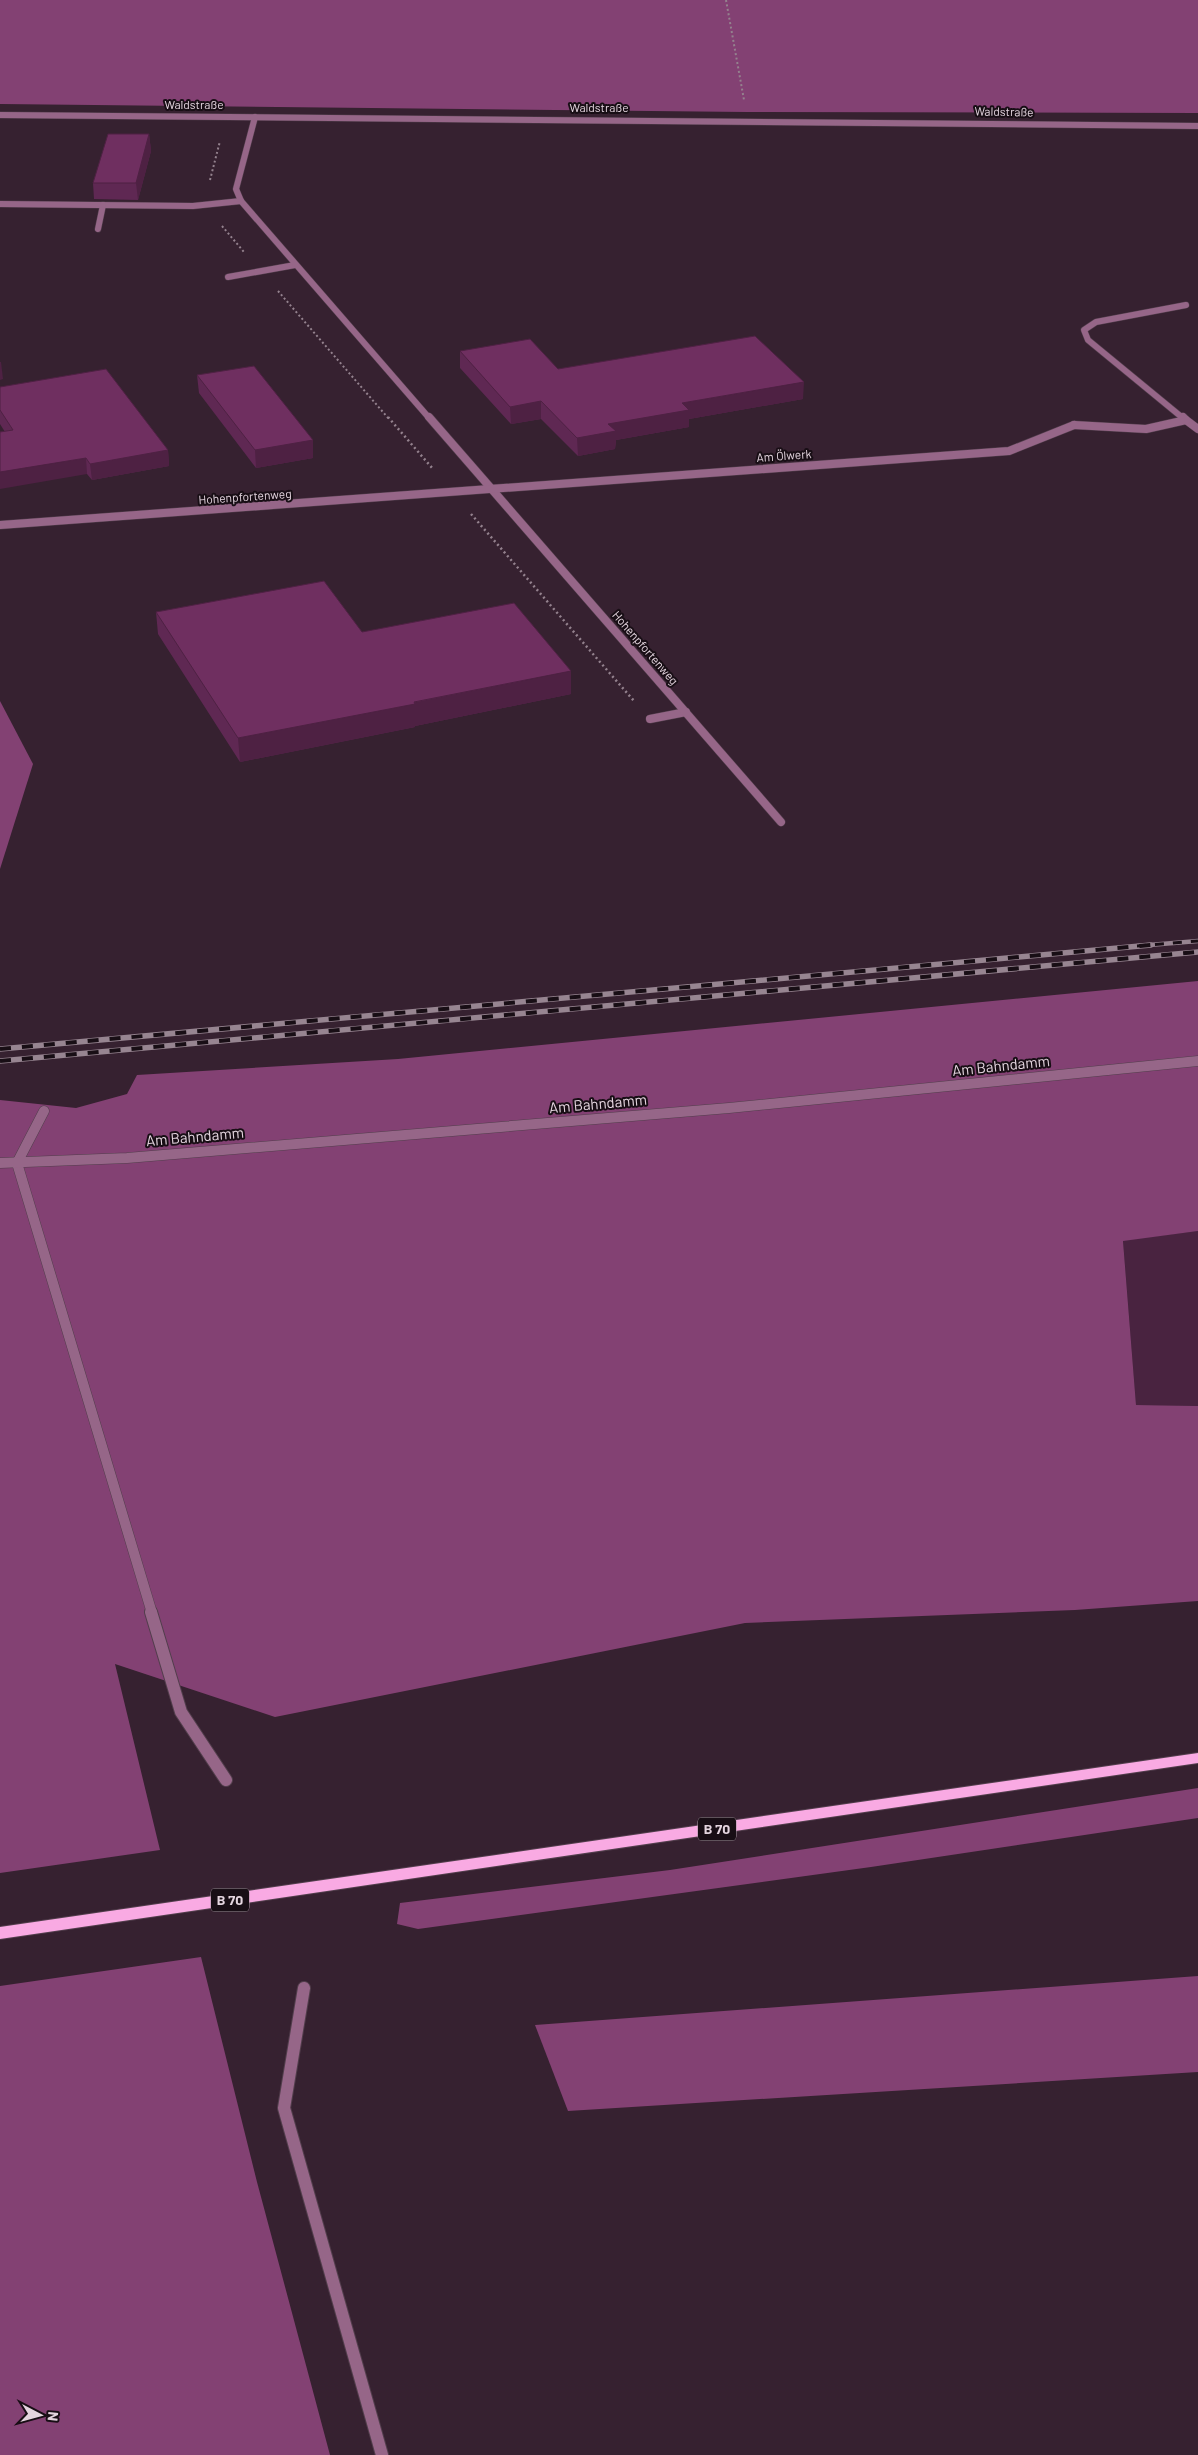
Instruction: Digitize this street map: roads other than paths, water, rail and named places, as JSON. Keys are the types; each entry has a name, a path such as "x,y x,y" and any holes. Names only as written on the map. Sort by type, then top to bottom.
{"main road":[{"name":"B 70","path":"0,1933 1198,1758"}],"street":[{"name":"Waldstraße","path":"0,115 1198,126"},
{"path":"0,204 204,205 241,201 236,189 255,117"},
{"name":"Hohenpfortenweg","path":"241,201 781,822"},
{"path":"98,229 103,205"},
{"path":"228,277 295,265"},
{"path":"1186,305 1096,322 1084,330 1088,340 1198,429"},
{"name":"Am Ölwerk","path":"491,490 1009,451 1074,425 1146,429 1186,420"},
{"name":"Hohenpfortenweg","path":"0,525 491,490"},
{"path":"650,719 686,712"},
{"name":"Am Bahndamm","path":"0,1163 136,1158 729,1108 1198,1061"},
{"path":"44,1111 17,1163 181,1712 226,1780"},
{"path":"304,1988 284,2108 382,2455"}],"railway":[{"path":"1137,946 1198,941"},
{"path":"0,1049 1151,945"},
{"path":"0,1061 1198,952"}]}
